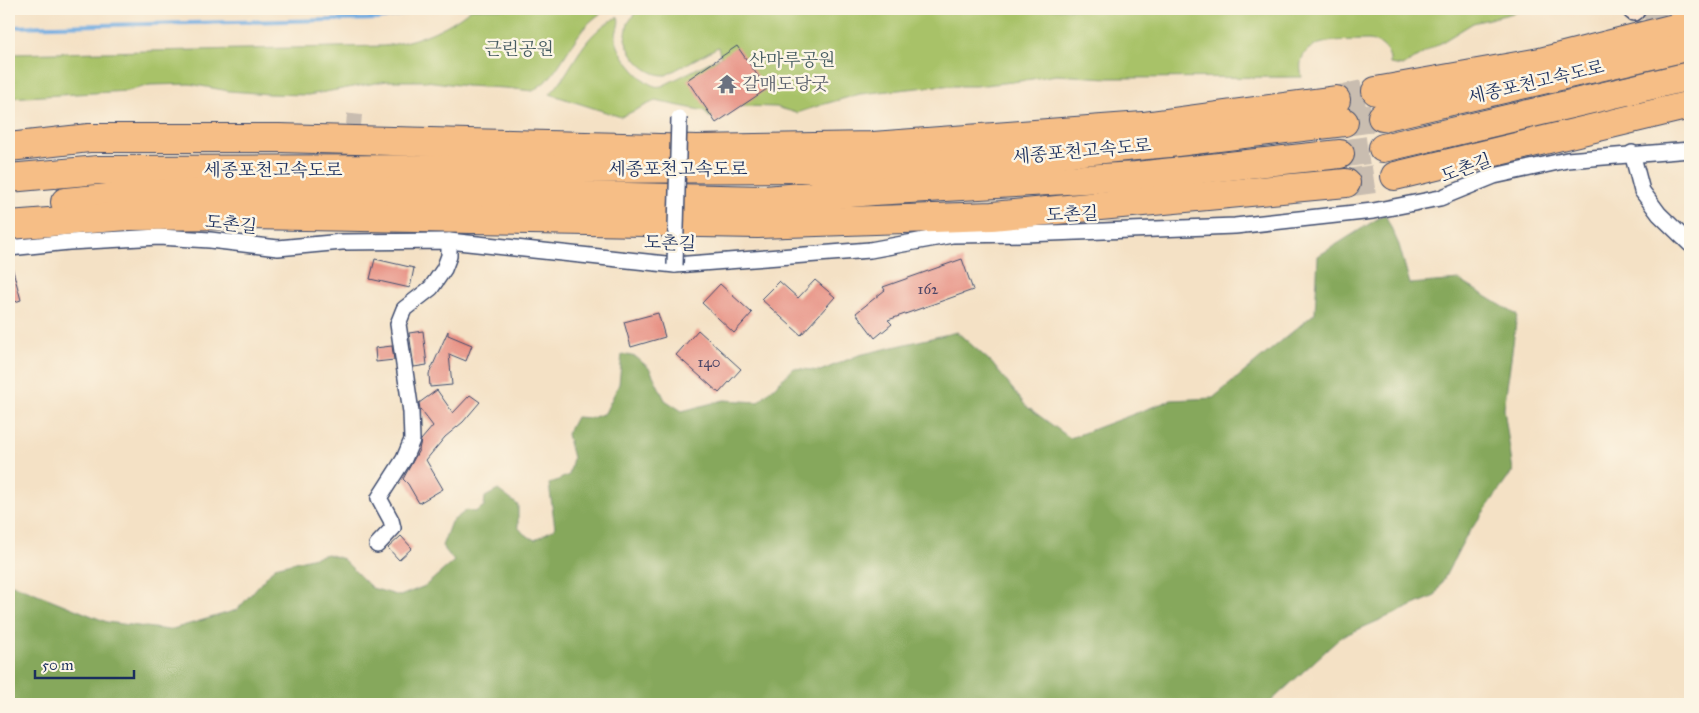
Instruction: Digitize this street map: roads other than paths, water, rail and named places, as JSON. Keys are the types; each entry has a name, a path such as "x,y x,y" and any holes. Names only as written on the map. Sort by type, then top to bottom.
{"highway":[{"name":"세종포천고속도로","path":"1690,24 1379,104 1690,46"},
{"name":"세종포천고속도로","path":"1383,148 1690,76"},
{"path":"1395,176 1690,105"},
{"name":"세종포천고속도로","path":"9,147 89,138 259,138 697,149 873,146 1340,111 1170,143 898,168 98,170 9,178"},
{"name":"세종포천고속도로","path":"9,208 150,194 356,190 765,200 1136,176 1340,154"},
{"path":"9,225 128,216 242,215 758,224 992,216 1346,183"}],"street":[{"path":"676,265 679,118"},
{"name":"도촌길","path":"9,248 69,242 159,237 210,240 278,248 342,242 449,241 676,265 870,250 952,235 1235,226 1373,211 1440,198 1494,176 1567,160 1690,150"},
{"path":"1632,154 1642,191 1659,214 1690,244"},
{"path":"378,545 393,528 391,520 379,498 404,459 412,440 412,412 398,324 404,309 431,288 444,269 449,256 449,241"}],"waterway":[{"path":"9,27 378,19 417,9"}],"tunnel":[{"path":"1651,9 1690,83"},
{"path":"1336,100 1376,91"},
{"path":"349,175 355,109"},
{"path":"1344,122 1382,117"},
{"path":"1340,154 1383,148"},
{"path":"1346,183 1395,176"}],"place":[{"name":"갈매도당굿","path":"727,84"}],"park label":[{"name":"근린공원","path":"519,49"},
{"name":"산마루공원","path":"792,60"}]}
